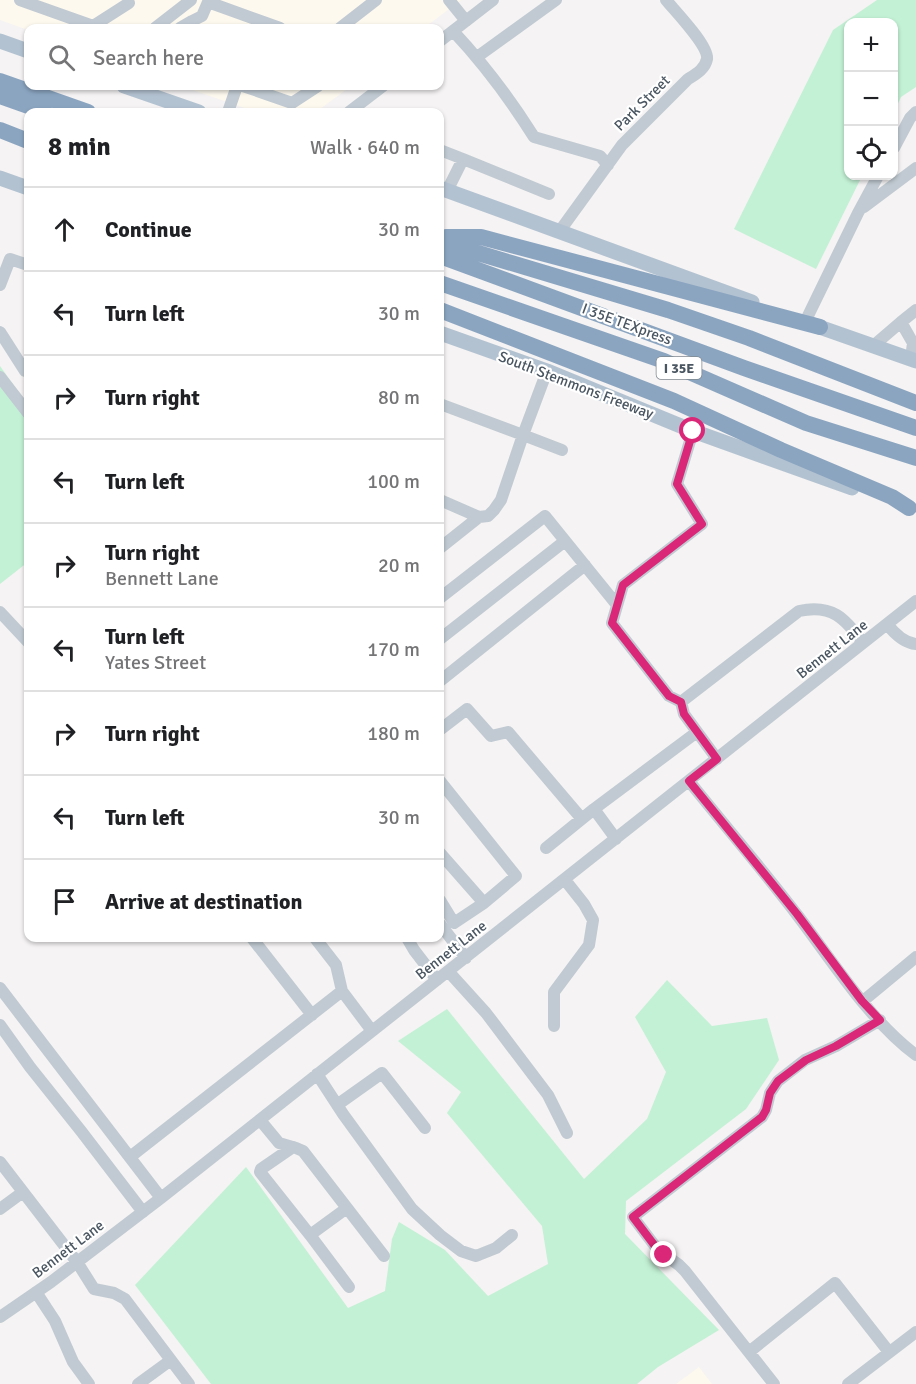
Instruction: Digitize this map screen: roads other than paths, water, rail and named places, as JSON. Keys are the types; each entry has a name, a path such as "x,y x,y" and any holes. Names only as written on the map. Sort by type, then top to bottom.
{"highway":[{"path":"0,81 24,89"},
{"path":"26,90 77,108"},
{"path":"0,96 34,108"},
{"path":"0,130 24,139"},
{"path":"444,238 481,237 813,324"},
{"path":"444,240 478,253 668,310 749,338 916,403"},
{"name":"I 35E TEXpress","path":"444,256 916,429"},
{"name":"I 35E","path":"444,284 664,362 806,423 916,458"},
{"path":"444,312 674,401 892,497 912,509"}],"main road":[{"path":"0,41 24,50"},
{"path":"136,90 187,108"},
{"path":"1,181 24,187"},
{"path":"444,189 913,360"},
{"name":"South Stemmons Freeway","path":"444,334 547,370 693,431 912,509"}],"street":[{"path":"20,0 87,24"},
{"path":"160,24 192,0 208,2 269,24"},
{"path":"345,24 376,0"},
{"path":"449,0 466,21"},
{"path":"444,38 493,0"},
{"path":"477,57 556,0"},
{"name":"Park Street","path":"559,232 622,145 687,79 700,72 707,59 705,47 666,0"},
{"path":"96,24 128,1"},
{"path":"194,24 202,16 208,2"},
{"path":"453,31 477,57 516,107 534,137 600,156 608,165"},
{"path":"229,108 236,90"},
{"path":"272,90 292,103 312,90"},
{"path":"354,108 378,90"},
{"path":"898,142 914,119"},
{"path":"444,152 549,194"},
{"path":"444,188 463,159"},
{"path":"860,209 916,168"},
{"path":"813,324 860,209 877,180"},
{"path":"0,285 10,259 24,264"},
{"path":"873,346 916,310"},
{"path":"901,322 913,343 913,360"},
{"path":"0,332 24,369"},
{"path":"444,502 479,517 488,516 501,500 547,370"},
{"path":"0,377 24,408"},
{"path":"444,405 562,450"},
{"path":"693,431 677,484 702,524 623,585 612,623 669,696 681,702 684,714 717,759"},
{"path":"444,595 545,516 617,605"},
{"path":"444,545 479,517"},
{"path":"444,636 565,541"},
{"path":"444,678 585,565"},
{"name":"Bennett Lane","path":"0,1317 161,1198 916,601"},
{"path":"681,702 799,611 828,610 845,620 862,644"},
{"path":"0,612 24,638"},
{"path":"887,624 895,634 912,645 916,645"},
{"path":"444,727 467,709 491,736 508,732 582,819"},
{"path":"546,848 697,732"},
{"path":"689,781 797,914 862,1001 896,1039 916,1055"},
{"path":"444,786 516,876 484,903 454,923 444,907"},
{"path":"594,809 616,839"},
{"path":"444,858 484,903"},
{"path":"554,1026 554,992 589,945 593,920 584,904 565,880"},
{"path":"444,929 466,958"},
{"path":"255,942 312,1015"},
{"path":"318,942 336,965 342,991 372,1031"},
{"path":"410,942 438,980"},
{"path":"862,1001 916,957"},
{"path":"448,971 486,1013 548,1095 567,1133"},
{"path":"0,988 161,1198"},
{"path":"130,1157 342,991"},
{"path":"774,1384 685,1271 658,1250 633,1217 762,1117 770,1093 778,1081 806,1060 836,1046 880,1020"},
{"path":"0,1025 143,1212"},
{"path":"337,1105 382,1073 425,1128"},
{"path":"317,1074 412,1209 440,1235 461,1251 476,1256 496,1248 512,1235"},
{"path":"260,1120 279,1143 303,1151 384,1256"},
{"path":"293,1147 260,1172 349,1287"},
{"path":"0,1162 77,1262 94,1289 114,1293 125,1299 189,1384"},
{"path":"0,1209 23,1192"},
{"path":"310,1235 347,1208"},
{"path":"749,1352 835,1282 889,1352"},
{"path":"36,1292 55,1321 73,1362 89,1384"},
{"path":"848,1384 916,1332"},
{"path":"138,1384 171,1360"}]}
